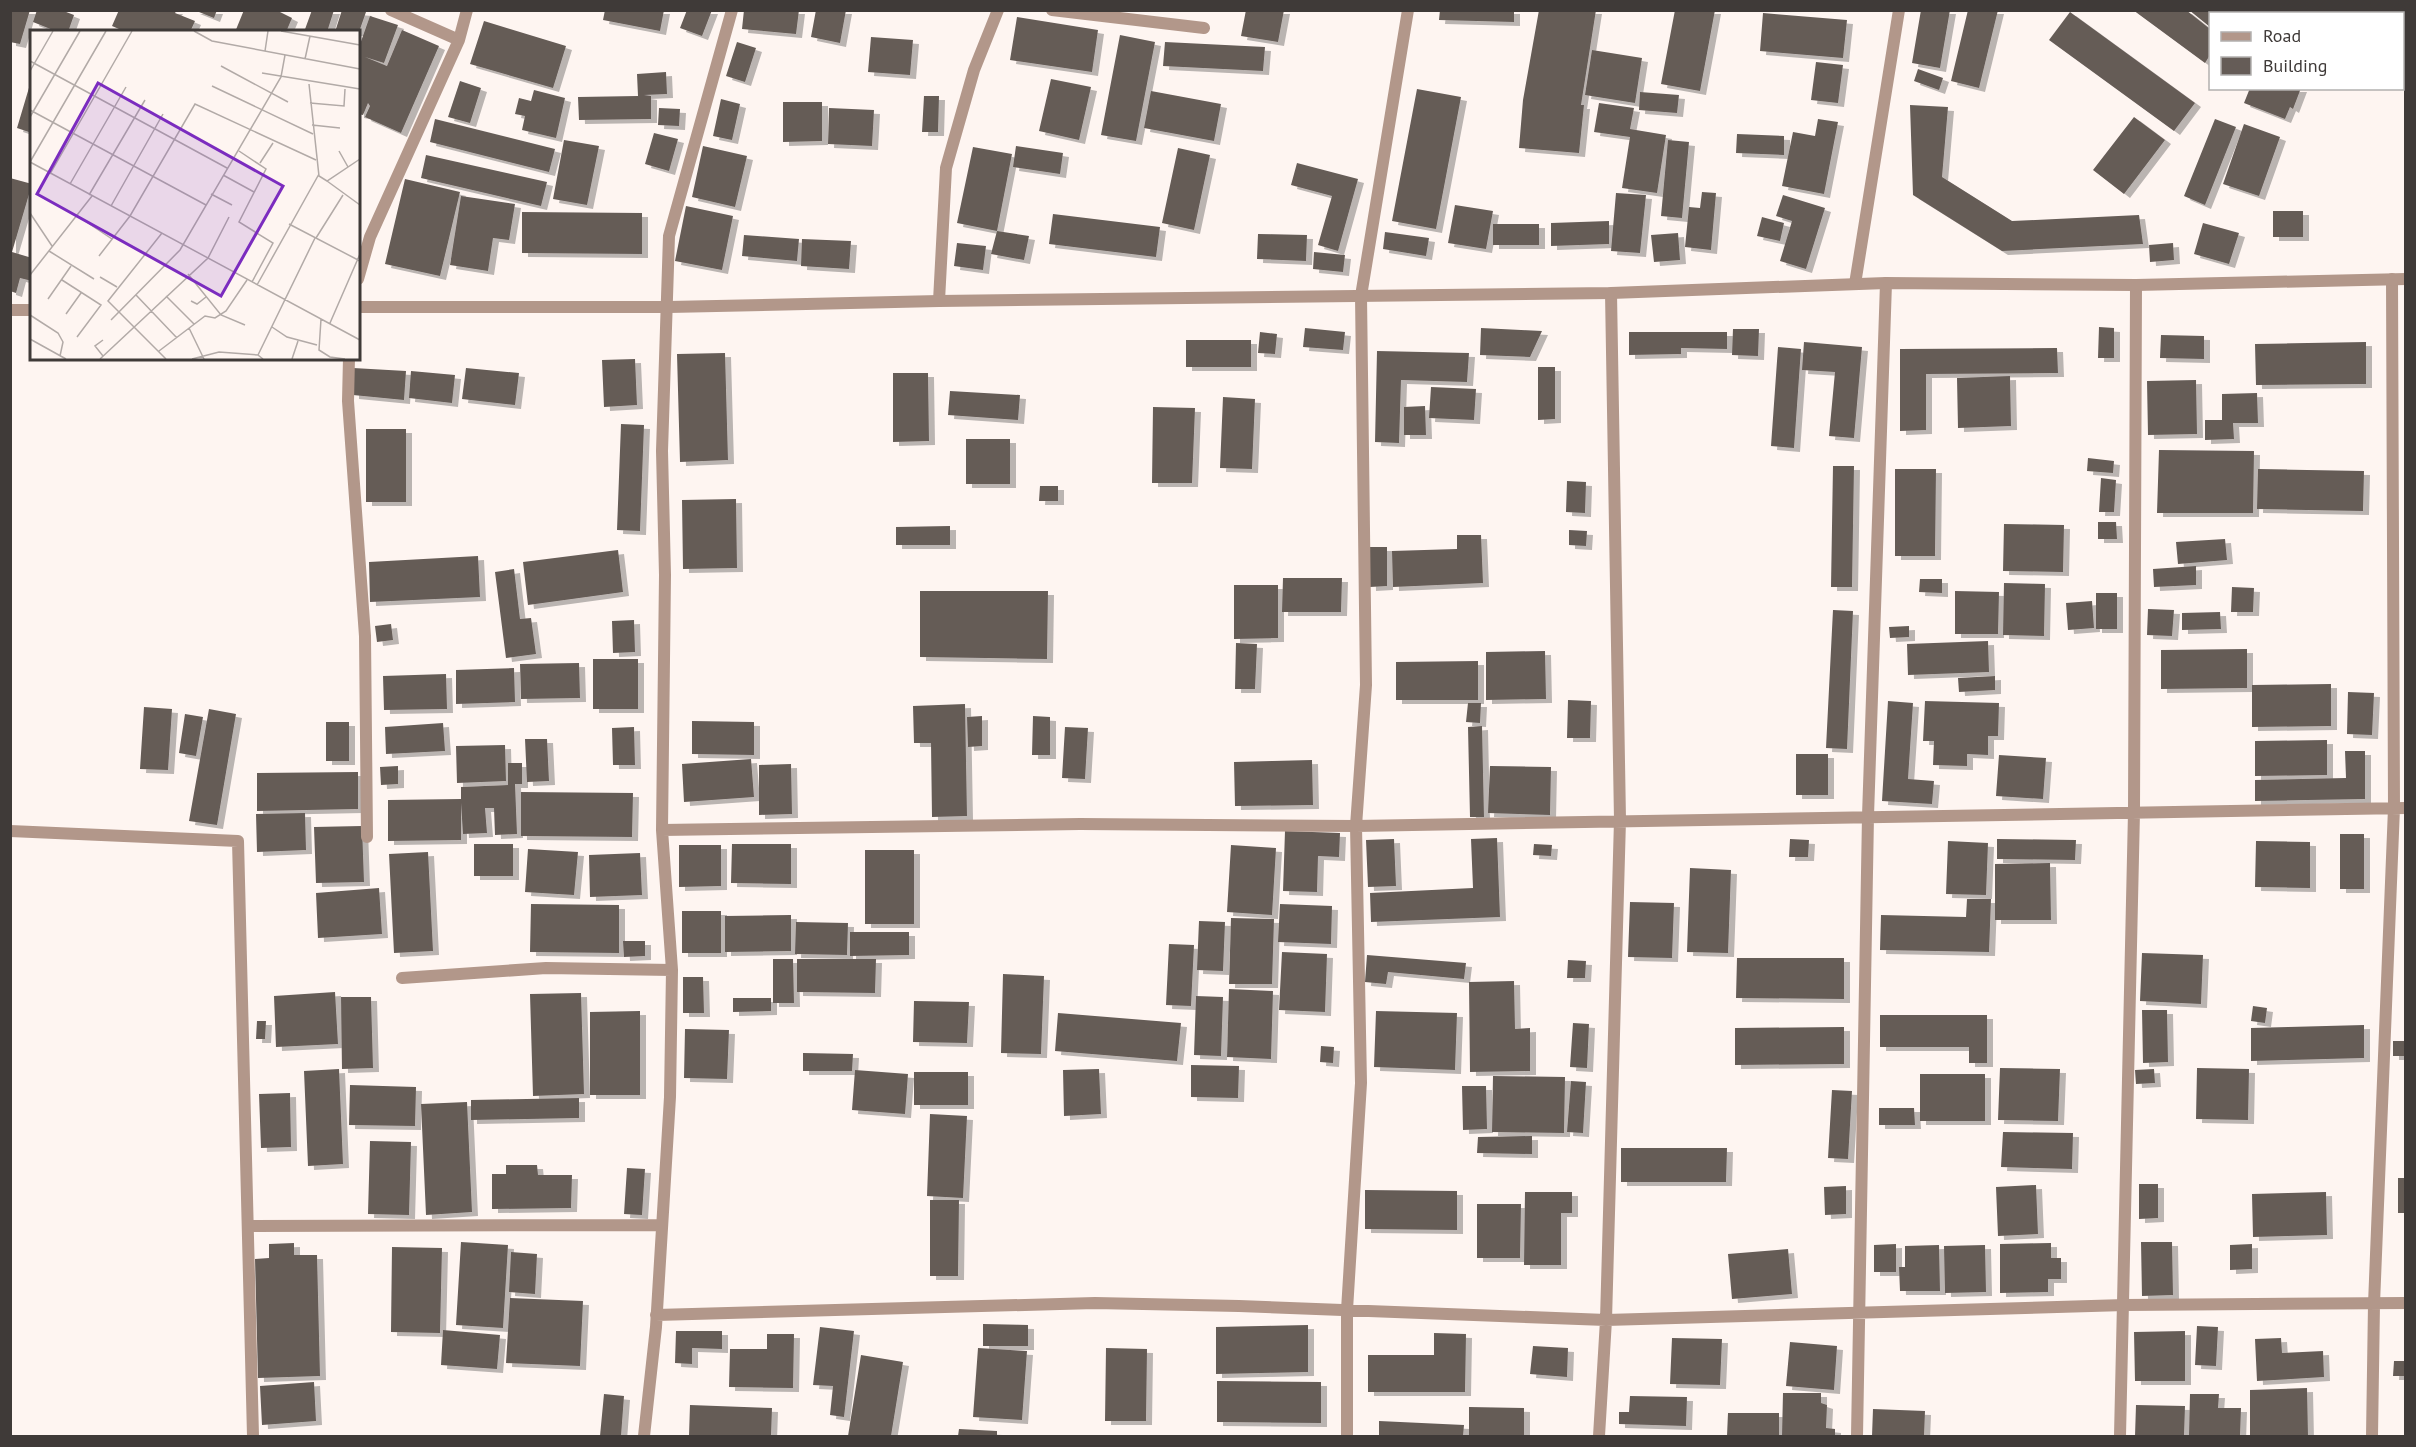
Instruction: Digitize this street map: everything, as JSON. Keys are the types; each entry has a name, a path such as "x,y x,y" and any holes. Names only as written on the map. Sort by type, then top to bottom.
{"street":[{"path":"390,10 459,40"},
{"path":"360,272 370,237 459,40 467,10"},
{"path":"644,1437 656,1315 670,1097 672,970 662,830 665,575 662,451 669,307 669,236 732,10"},
{"path":"939,301 946,168 974,70 998,10"},
{"path":"1052,10 1204,28"},
{"path":"1347,1437 1347,1310 1361,1083 1356,826 1366,685 1361,296 1408,10"},
{"path":"1855,285 1899,10"},
{"path":"2372,1437 2374,1304 2400,808 2392,279"},
{"path":"360,307 669,307 939,301 1611,293 1886,283 2136,285 2406,279"},
{"path":"1857,1437 1861,1314 1868,816 1886,283"},
{"path":"2120,1437 2125,1305 2134,812 2136,285"},
{"path":"1599,1437 1606,1320 1620,820 1611,293"},
{"path":"10,310 30,310"},
{"path":"349,360 348,400 365,636 367,837"},
{"path":"662,830 1080,824 1356,826 2400,808"},
{"path":"10,831 238,841 253,1437"},
{"path":"402,978 546,968 672,970"},
{"path":"248,1226 661,1225"},
{"path":"656,1315 1095,1303 1606,1320 2125,1305 2406,1303"}],"building":[{"path":"10,10 30,10 20,44 10,42"},
{"path":"37,10 61,10 74,15 69,30 53,30 33,22"},
{"path":"119,10 177,10 175,13 195,21 191,30 121,30 112,26"},
{"path":"194,10 217,10 214,18"},
{"path":"244,10 276,10 292,18 287,30 236,30"},
{"path":"312,10 334,10 328,30 305,30"},
{"path":"342,10 366,12 360,30 336,30"},
{"path":"605,10 664,10 660,31 603,20"},
{"path":"687,10 712,10 702,36 680,28"},
{"path":"744,10 799,10 796,34 742,29"},
{"path":"816,10 846,10 840,43 811,37"},
{"path":"1246,10 1284,10 1278,42 1241,36"},
{"path":"1440,10 1514,10 1514,22 1439,20"},
{"path":"1539,10 1596,10 1581,105 1584,105 1579,153 1519,148 1523,100"},
{"path":"1675,10 1715,10 1700,91 1661,84"},
{"path":"1921,10 1950,10 1940,68 1912,63"},
{"path":"1968,10 1998,10 1979,88 1951,81"},
{"path":"2133,10 2186,10 2209,28 2209,57 2205,63"},
{"path":"2189,10 2233,10 2232,12 2209,12 2209,26"},
{"path":"2259,10 2331,10 2330,12 2260,12"},
{"path":"2388,10 2406,10 2406,48 2404,47 2404,12 2388,12"},
{"path":"2070,12 2195,103 2174,131 2049,40"},
{"path":"1763,13 1847,20 1843,58 1760,51"},
{"path":"370,16 398,25 384,63 365,57 387,66 402,30 439,46 401,133 365,117 370,106 368,103 363,115 360,114 360,44"},
{"path":"1017,17 1098,30 1092,72 1010,60"},
{"path":"484,21 566,46 553,88 470,64"},
{"path":"1120,35 1155,42 1136,141 1101,135"},
{"path":"871,37 913,40 910,75 868,72"},
{"path":"737,42 756,48 745,82 726,76"},
{"path":"1165,42 1265,47 1263,71 1163,66"},
{"path":"1592,50 1642,58 1635,103 1585,95"},
{"path":"1816,62 1843,65 1838,103 1811,100"},
{"path":"1918,69 1943,78 1939,90 1914,81"},
{"path":"666,72 667,94 644,95 651,96 651,119 579,120 578,97 638,96 637,74"},
{"path":"1051,79 1091,87 1079,140 1039,131"},
{"path":"460,81 481,88 470,123 448,117"},
{"path":"30,84 30,132 17,128"},
{"path":"1417,89 1461,97 1436,229 1392,221"},
{"path":"534,90 565,98 556,138 522,130 525,116 515,114 519,98 531,101"},
{"path":"2249,90 2300,90 2293,109 2290,107 2285,119 2244,103"},
{"path":"1151,91 1221,104 1214,141 1144,128"},
{"path":"1640,92 1679,95 1677,113 1639,110"},
{"path":"924,96 939,96 938,132 922,132"},
{"path":"721,99 740,104 732,140 713,136"},
{"path":"783,102 822,102 822,141 783,142"},
{"path":"1599,103 1634,108 1630,129 1666,135 1657,193 1622,188 1630,137 1594,132"},
{"path":"1910,105 1948,107 1942,177 2012,221 2139,215 2143,244 2002,251 1913,195"},
{"path":"659,108 680,109 679,126 658,125"},
{"path":"829,108 874,110 872,146 828,144"},
{"path":"2134,117 2165,140 2124,194 2093,170"},
{"path":"435,119 555,149 549,172 430,142"},
{"path":"1818,119 1838,122 1824,194 1782,186 1793,132 1815,136"},
{"path":"2215,119 2236,127 2205,205 2184,196"},
{"path":"2244,124 2280,137 2259,196 2223,184"},
{"path":"654,133 678,139 669,171 645,164"},
{"path":"1737,134 1784,136 1784,155 1736,153"},
{"path":"564,140 599,146 587,205 553,199"},
{"path":"1668,140 1689,142 1682,218 1661,216"},
{"path":"703,146 747,156 735,207 692,197"},
{"path":"1016,146 1063,153 1060,174 1013,167"},
{"path":"973,147 1012,154 997,231 957,223"},
{"path":"1178,148 1210,155 1194,230 1162,223"},
{"path":"426,155 547,182 541,206 421,178"},
{"path":"1297,163 1358,179 1338,251 1318,245 1332,196 1291,185"},
{"path":"10,178 30,183 30,191 12,252 30,257 30,280 20,278 16,293 10,291"},
{"path":"405,179 460,192 440,276 385,264"},
{"path":"1702,192 1716,193 1711,250 1685,247 1689,207 1700,208"},
{"path":"1616,193 1646,195 1640,253 1611,251"},
{"path":"1783,195 1825,208 1806,269 1780,261 1792,221 1776,216"},
{"path":"461,196 515,204 509,240 493,238 488,271 450,265"},
{"path":"1455,205 1493,211 1486,249 1448,243"},
{"path":"686,206 733,216 722,270 675,261"},
{"path":"2273,211 2303,211 2303,237 2273,237"},
{"path":"522,212 642,213 642,254 522,253"},
{"path":"1053,214 1160,227 1156,257 1049,244"},
{"path":"1762,217 1784,223 1780,241 1757,236"},
{"path":"1609,221 1609,244 1551,246 1551,223"},
{"path":"2203,223 2239,233 2229,264 2194,254"},
{"path":"1493,224 1539,224 1539,245 1493,245"},
{"path":"997,231 1029,236 1024,260 991,254"},
{"path":"1385,232 1429,238 1426,256 1383,249"},
{"path":"1678,233 1680,260 1654,262 1651,235"},
{"path":"1258,234 1307,235 1306,261 1257,259"},
{"path":"744,235 799,239 797,261 742,256"},
{"path":"802,239 851,241 849,269 801,266"},
{"path":"957,243 986,246 983,270 954,266"},
{"path":"2173,243 2174,260 2150,262 2149,245"},
{"path":"1314,252 1345,255 1343,272 1313,269"},
{"path":"2099,327 2114,328 2114,358 2098,358"},
{"path":"1305,328 1345,332 1343,350 1303,347"},
{"path":"1481,328 1542,331 1530,357 1480,355"},
{"path":"1733,329 1759,329 1758,356 1732,355"},
{"path":"1260,332 1277,334 1275,354 1258,353"},
{"path":"1629,332 1727,332 1727,349 1681,348 1681,354 1629,355"},
{"path":"2161,335 2204,336 2204,359 2160,358"},
{"path":"1186,340 1251,340 1251,367 1186,367"},
{"path":"1804,342 1862,347 1854,438 1829,436 1835,372 1802,370"},
{"path":"2366,342 2366,384 2256,385 2255,344"},
{"path":"1778,347 1801,349 1794,448 1771,446"},
{"path":"2057,348 2058,373 1926,374 1926,430 1900,431 1900,349"},
{"path":"1377,351 1469,353 1467,382 1401,380 1399,443 1375,442"},
{"path":"725,353 728,460 680,462 677,354"},
{"path":"635,359 637,405 604,407 602,360"},
{"path":"1538,367 1555,367 1555,419 1538,420"},
{"path":"353,368 406,371 404,400 353,395"},
{"path":"466,368 519,373 515,405 462,399"},
{"path":"411,371 455,375 452,403 409,398"},
{"path":"893,373 928,373 929,441 893,442"},
{"path":"2010,376 2011,426 1958,428 1957,378"},
{"path":"2196,380 2197,434 2148,435 2147,381"},
{"path":"1431,387 1476,389 1474,420 1429,418"},
{"path":"950,391 1020,395 1018,420 948,415"},
{"path":"2257,393 2258,423 2233,423 2234,439 2205,440 2205,420 2222,420 2222,394"},
{"path":"1223,397 1255,399 1252,469 1220,468"},
{"path":"1425,406 1426,435 1404,435 1404,407"},
{"path":"1153,407 1195,408 1192,483 1152,483"},
{"path":"621,424 644,425 640,531 617,530"},
{"path":"366,429 406,429 406,502 366,502"},
{"path":"966,439 1010,439 1010,484 966,484"},
{"path":"2159,450 2254,451 2253,513 2157,513"},
{"path":"2088,458 2114,461 2113,473 2087,471"},
{"path":"1833,466 1854,466 1852,587 1831,587"},
{"path":"1895,469 1936,469 1935,556 1895,556"},
{"path":"2258,469 2364,471 2363,511 2257,509"},
{"path":"2101,478 2116,480 2114,512 2099,512"},
{"path":"1567,481 1586,482 1585,513 1566,512"},
{"path":"1040,486 1058,486 1058,501 1039,501"},
{"path":"736,499 737,568 683,569 682,500"},
{"path":"2098,522 2116,522 2117,539 2098,539"},
{"path":"2004,524 2064,525 2063,572 2003,571"},
{"path":"950,526 950,545 896,545 896,527"},
{"path":"1569,530 1587,531 1586,546 1569,545"},
{"path":"1457,535 1481,535 1483,583 1393,587 1392,551 1457,549"},
{"path":"2225,539 2227,560 2178,564 2176,542"},
{"path":"1369,547 1387,547 1387,586 1370,587"},
{"path":"618,550 623,592 528,605 523,562"},
{"path":"478,556 480,597 370,602 369,562"},
{"path":"2196,566 2196,585 2154,587 2153,569"},
{"path":"514,569 520,619 531,618 536,654 506,658 495,572"},
{"path":"1283,578 1342,578 1341,612 1282,612"},
{"path":"1920,579 1942,579 1942,593 1919,592"},
{"path":"2004,583 2045,584 2044,636 2003,635"},
{"path":"1234,585 1278,585 1278,638 1234,639"},
{"path":"2232,587 2254,588 2253,612 2231,612"},
{"path":"920,591 1048,591 1047,659 920,657"},
{"path":"1955,591 1999,592 1998,634 1955,634"},
{"path":"2096,593 2117,593 2117,629 2096,629"},
{"path":"2092,601 2094,628 2068,630 2066,603"},
{"path":"2148,609 2174,610 2172,636 2147,635"},
{"path":"1833,610 1853,611 1847,749 1826,748"},
{"path":"2220,612 2221,629 2182,630 2182,613"},
{"path":"634,620 635,652 613,653 612,621"},
{"path":"391,624 393,640 377,642 375,626"},
{"path":"1909,626 1909,637 1890,638 1889,627"},
{"path":"1988,641 1989,672 1908,675 1907,644"},
{"path":"1236,643 1257,644 1255,689 1235,689"},
{"path":"2247,649 2247,688 2161,689 2161,650"},
{"path":"1545,651 1546,699 1486,700 1486,652"},
{"path":"593,659 638,659 638,709 593,709"},
{"path":"1478,661 1478,700 1396,700 1396,662"},
{"path":"579,663 580,698 521,699 520,664"},
{"path":"514,668 515,702 456,704 456,670"},
{"path":"446,674 447,709 384,710 383,676"},
{"path":"1995,676 1995,690 1959,692 1958,678"},
{"path":"2331,684 2331,726 2252,727 2252,685"},
{"path":"2348,692 2374,693 2372,735 2347,734"},
{"path":"1568,700 1591,701 1590,738 1567,738"},
{"path":"1888,701 1913,703 1908,779 1934,781 1932,804 1882,801"},
{"path":"1925,701 1999,703 1998,736 1988,736 1988,755 1967,754 1967,766 1933,765 1934,741 1923,741"},
{"path":"1468,703 1481,703 1480,723 1466,722"},
{"path":"965,704 967,816 932,817 931,743 914,743 913,706"},
{"path":"144,707 172,709 168,770 140,769"},
{"path":"209,709 236,714 217,825 189,821"},
{"path":"185,714 203,717 196,756 179,753"},
{"path":"982,716 982,746 968,747 967,717"},
{"path":"1033,716 1050,717 1050,755 1032,755"},
{"path":"692,721 754,722 754,755 692,754"},
{"path":"326,722 349,722 349,761 326,761"},
{"path":"443,723 445,751 386,754 385,727"},
{"path":"1482,726 1484,817 1470,817 1468,727"},
{"path":"634,727 635,765 613,765 612,728"},
{"path":"1065,727 1088,728 1085,779 1062,778"},
{"path":"525,739 547,739 549,781 527,782"},
{"path":"2327,740 2327,775 2255,776 2255,741"},
{"path":"505,745 506,781 457,783 456,746"},
{"path":"2345,751 2365,751 2365,799 2255,801 2255,780 2346,778"},
{"path":"1796,754 1828,754 1828,795 1796,795"},
{"path":"1999,755 2046,758 2043,799 1996,796"},
{"path":"751,759 754,797 684,802 682,764"},
{"path":"1312,760 1313,805 1235,806 1234,762"},
{"path":"508,763 522,763 522,784 515,784 517,834 495,835 494,808 485,808 487,833 463,834 461,803 461,840 388,841 388,800 461,799 461,787 508,785"},
{"path":"791,764 792,814 759,815 759,765"},
{"path":"398,766 398,784 381,785 380,767"},
{"path":"1490,766 1551,767 1550,815 1488,813"},
{"path":"358,772 358,809 257,811 257,773"},
{"path":"521,792 633,793 632,837 521,836"},
{"path":"305,813 306,850 257,852 256,814"},
{"path":"362,826 364,882 316,883 314,827"},
{"path":"1285,831 1340,833 1339,857 1318,856 1317,892 1283,891"},
{"path":"2340,834 2364,834 2364,889 2340,889"},
{"path":"1497,838 1500,917 1371,922 1370,893 1473,888 1471,839"},
{"path":"1394,839 1396,886 1368,887 1366,840"},
{"path":"1790,839 1809,840 1808,857 1789,857"},
{"path":"1997,839 2076,840 2075,860 1997,859"},
{"path":"1948,841 1988,843 1986,895 1946,894"},
{"path":"2256,841 2310,842 2310,888 2255,887"},
{"path":"474,844 513,844 513,876 474,876"},
{"path":"732,844 791,844 791,884 731,883"},
{"path":"1534,844 1552,845 1551,856 1533,855"},
{"path":"679,845 721,845 721,886 679,887"},
{"path":"1231,845 1276,848 1272,915 1227,912"},
{"path":"528,849 578,852 574,895 525,892"},
{"path":"865,850 914,850 914,924 865,924"},
{"path":"428,852 433,951 394,953 389,854"},
{"path":"640,853 642,895 590,897 589,855"},
{"path":"2050,863 2051,920 1995,920 1995,864"},
{"path":"1690,868 1731,870 1728,953 1687,952"},
{"path":"379,888 382,934 318,938 316,893"},
{"path":"1967,899 1991,899 1989,952 1880,950 1881,915 1966,917"},
{"path":"1630,902 1674,903 1672,958 1628,957"},
{"path":"531,904 619,905 619,953 530,952"},
{"path":"1280,904 1332,906 1331,944 1278,942"},
{"path":"682,911 721,911 721,953 682,953"},
{"path":"791,915 791,951 725,952 725,916"},
{"path":"1231,918 1274,919 1272,984 1229,984"},
{"path":"1199,921 1225,922 1223,971 1197,970"},
{"path":"796,922 848,923 847,955 795,954"},
{"path":"850,932 909,932 909,955 850,956"},
{"path":"623,941 645,941 645,956 624,957"},
{"path":"1169,944 1194,945 1191,1006 1166,1005"},
{"path":"1282,952 1327,954 1325,1012 1279,1010"},
{"path":"2142,953 2203,955 2201,1004 2140,1001"},
{"path":"1367,955 1466,963 1464,979 1388,972 1386,984 1365,982"},
{"path":"1737,958 1844,958 1844,999 1736,998"},
{"path":"773,959 793,959 794,1003 773,1003"},
{"path":"797,959 876,959 875,993 797,992"},
{"path":"1568,960 1586,961 1585,978 1567,978"},
{"path":"1003,974 1044,976 1041,1054 1001,1053"},
{"path":"683,977 703,977 704,1013 683,1013"},
{"path":"1514,981 1515,1029 1530,1028 1530,1071 1470,1072 1469,982"},
{"path":"1229,989 1273,991 1271,1059 1227,1057"},
{"path":"335,992 338,1044 276,1047 274,996"},
{"path":"581,993 584,1094 533,1096 530,994"},
{"path":"1196,996 1223,997 1221,1056 1194,1055"},
{"path":"341,997 371,997 373,1068 342,1069"},
{"path":"733,998 771,998 771,1011 733,1012"},
{"path":"914,1001 969,1002 967,1043 913,1042"},
{"path":"2253,1006 2267,1008 2265,1023 2251,1021"},
{"path":"2142,1010 2167,1010 2168,1062 2143,1063"},
{"path":"640,1011 640,1095 590,1095 590,1012"},
{"path":"1376,1011 1457,1013 1455,1070 1374,1067"},
{"path":"1058,1013 1181,1023 1177,1061 1055,1051"},
{"path":"1880,1015 1987,1015 1987,1063 1969,1063 1969,1047 1880,1047"},
{"path":"257,1021 266,1021 265,1039 256,1039"},
{"path":"1573,1023 1589,1024 1587,1068 1570,1067"},
{"path":"2364,1025 2364,1058 2251,1061 2251,1028"},
{"path":"1844,1027 1844,1064 1735,1065 1735,1028"},
{"path":"685,1029 729,1030 727,1079 684,1078"},
{"path":"2393,1041 2406,1041 2406,1056 2393,1056"},
{"path":"1321,1046 1334,1047 1333,1063 1320,1062"},
{"path":"803,1053 853,1054 852,1071 803,1071"},
{"path":"1191,1065 1239,1066 1238,1098 1191,1097"},
{"path":"2000,1068 2060,1069 2058,1121 1998,1120"},
{"path":"2197,1068 2249,1069 2248,1120 2196,1119"},
{"path":"339,1069 343,1164 308,1166 304,1071"},
{"path":"1099,1069 1101,1114 1064,1116 1063,1070"},
{"path":"2154,1069 2155,1083 2136,1084 2135,1070"},
{"path":"855,1070 908,1074 905,1114 852,1110"},
{"path":"914,1072 968,1072 968,1105 914,1105"},
{"path":"1920,1074 1985,1074 1985,1121 1920,1121"},
{"path":"1493,1076 1565,1077 1564,1133 1492,1132"},
{"path":"1571,1081 1586,1082 1583,1133 1567,1132"},
{"path":"350,1085 416,1087 415,1126 349,1125"},
{"path":"1462,1086 1486,1086 1487,1129 1463,1130"},
{"path":"1832,1090 1852,1091 1848,1159 1828,1158"},
{"path":"290,1093 291,1147 261,1148 259,1094"},
{"path":"579,1098 579,1118 471,1120 471,1100"},
{"path":"467,1102 472,1212 426,1215 421,1104"},
{"path":"1879,1108 1914,1108 1915,1125 1879,1125"},
{"path":"930,1114 967,1116 963,1198 927,1196"},
{"path":"2003,1132 2073,1133 2072,1169 2001,1167"},
{"path":"1532,1136 1532,1154 1477,1153 1478,1137"},
{"path":"370,1141 411,1142 409,1215 368,1214"},
{"path":"1621,1148 1727,1148 1726,1182 1621,1182"},
{"path":"506,1165 537,1165 538,1175 572,1175 571,1208 492,1209 492,1174 506,1174"},
{"path":"627,1168 645,1169 642,1215 624,1214"},
{"path":"2398,1178 2406,1178 2406,1213 2398,1213"},
{"path":"2139,1184 2158,1184 2158,1218 2139,1219"},
{"path":"2036,1185 2038,1234 1998,1236 1996,1187"},
{"path":"1846,1186 1846,1214 1825,1215 1824,1187"},
{"path":"1365,1190 1457,1191 1457,1230 1365,1229"},
{"path":"1525,1192 1572,1192 1572,1213 1561,1213 1561,1265 1524,1265"},
{"path":"2326,1192 2327,1235 2253,1237 2252,1194"},
{"path":"930,1200 959,1200 958,1276 930,1276"},
{"path":"1477,1204 1521,1204 1520,1258 1477,1258"},
{"path":"461,1242 508,1245 503,1328 456,1325"},
{"path":"2141,1242 2172,1242 2173,1295 2142,1296"},
{"path":"294,1243 294,1255 317,1255 320,1376 258,1378 255,1259 269,1258 269,1244"},
{"path":"2051,1243 2051,1258 2061,1258 2061,1279 2048,1279 2048,1292 2000,1293 2000,1244"},
{"path":"1896,1244 1896,1272 1874,1272 1874,1245"},
{"path":"2252,1244 2252,1269 2230,1270 2230,1245"},
{"path":"1939,1245 1940,1291 1900,1291 1899,1267 1905,1267 1905,1246"},
{"path":"1985,1245 1986,1292 1945,1293 1944,1246"},
{"path":"392,1247 442,1248 440,1333 391,1332"},
{"path":"1788,1249 1792,1294 1732,1299 1728,1254"},
{"path":"511,1252 537,1254 535,1294 509,1292"},
{"path":"510,1298 583,1301 580,1366 506,1363"},
{"path":"983,1324 1028,1325 1028,1346 983,1346"},
{"path":"1308,1325 1308,1372 1216,1374 1216,1327"},
{"path":"2197,1326 2218,1327 2216,1366 2195,1365"},
{"path":"820,1327 854,1331 844,1417 830,1415 833,1386 813,1385"},
{"path":"443,1330 500,1335 497,1369 441,1365"},
{"path":"676,1331 722,1331 722,1349 692,1348 692,1364 675,1363"},
{"path":"2185,1331 2185,1381 2135,1381 2134,1332"},
{"path":"1434,1333 1466,1334 1465,1392 1368,1392 1368,1355 1434,1355"},
{"path":"767,1334 794,1334 793,1388 729,1387 730,1349 767,1349"},
{"path":"1672,1338 1722,1339 1720,1385 1670,1384"},
{"path":"2281,1338 2282,1353 2323,1351 2324,1377 2257,1381 2255,1339"},
{"path":"1790,1342 1837,1346 1834,1390 1786,1386"},
{"path":"1533,1346 1568,1348 1567,1377 1530,1374"},
{"path":"978,1348 1027,1351 1022,1420 973,1417"},
{"path":"1106,1348 1147,1349 1146,1421 1105,1421"},
{"path":"861,1355 903,1362 891,1436 848,1436"},
{"path":"2394,1361 2406,1361 2406,1376 2393,1376"},
{"path":"1217,1381 1321,1382 1321,1423 1217,1422"},
{"path":"314,1382 316,1421 262,1425 260,1386"},
{"path":"2307,1388 2308,1436 2250,1436 2250,1390"},
{"path":"1783,1393 1821,1393 1821,1403 1827,1405 1826,1428 1835,1429 1835,1436 1782,1436"},
{"path":"604,1394 624,1396 621,1436 600,1436"},
{"path":"2190,1394 2219,1394 2218,1408 2241,1408 2240,1436 2189,1436"},
{"path":"1630,1396 1687,1397 1686,1426 1619,1424 1619,1412 1629,1412"},
{"path":"690,1405 772,1408 771,1436 689,1436"},
{"path":"2136,1405 2185,1406 2184,1436 2135,1436"},
{"path":"1469,1407 1524,1408 1524,1436 1469,1436"},
{"path":"1873,1409 1925,1411 1924,1436 1872,1436"},
{"path":"1728,1413 1779,1413 1779,1436 1727,1436"},
{"path":"1379,1421 1464,1425 1463,1436 1379,1436"},
{"path":"959,1429 997,1431 997,1436 958,1436"}]}
